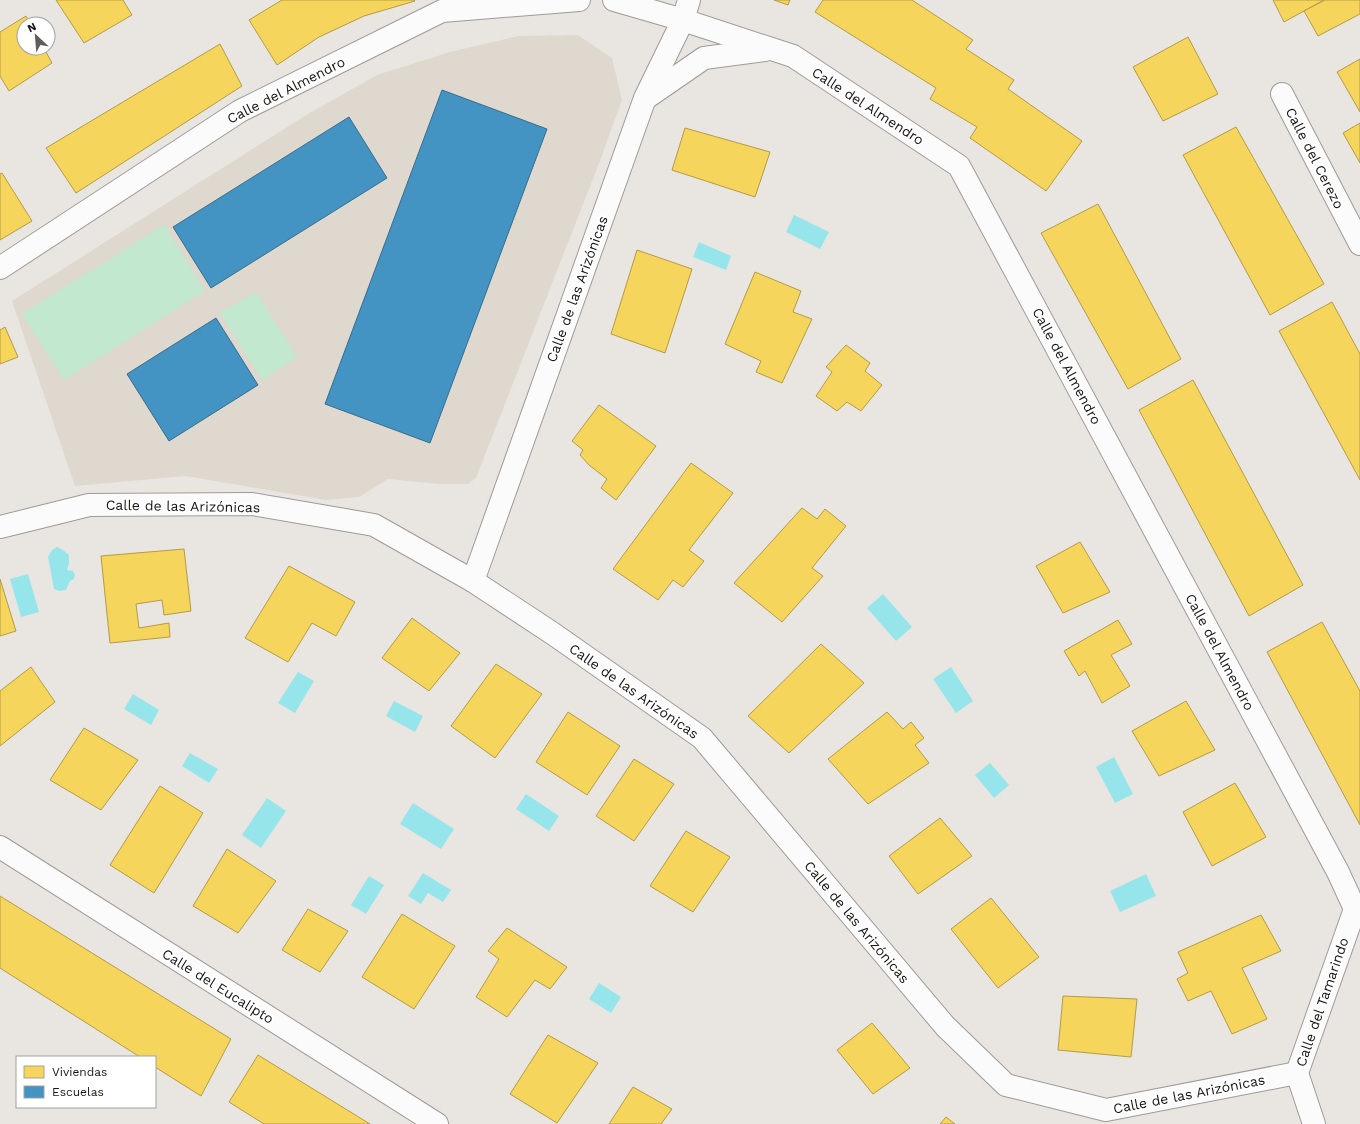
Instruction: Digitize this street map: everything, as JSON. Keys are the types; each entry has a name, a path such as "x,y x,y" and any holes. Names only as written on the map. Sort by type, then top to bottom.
{"street":[{"name":"Calle del Almendro","path":"0,268 240,111 442,11 579,0"},
{"name":"Calle del Almendro","path":"614,0 686,10 771,49 793,56 959,166 1357,907"},
{"name":"Calle de las Arizónicas","path":"473,581 646,98 686,10"},
{"path":"646,98 704,58 771,49"},
{"name":"Calle del Cerezo","path":"1282,94 1360,244"},
{"name":"Calle de las Arizónicas","path":"0,527 89,505 252,504 374,525 473,581 552,633 702,738 945,1026 1006,1085 1106,1110 1297,1073"},
{"name":"Calle del Eucalipto","path":"0,847 437,1124"},
{"name":"Calle del Tamarindo","path":"1314,1124 1297,1073 1357,907"}],"shaded area":[{"path":"578,35 612,58 622,100 598,166 476,478 468,484 439,484 388,479 359,497 326,500 186,476 75,486 12,301 308,114 377,75 450,52 518,36"}],"green space":[{"path":"164,225 205,291 64,380 22,314"},
{"path":"256,292 297,357 262,380 220,313"}],"water":[{"path":"794,215 829,232 820,249 786,232"},
{"path":"699,242 731,256 726,270 693,257"},
{"path":"57,547 69,555 67,570 73,571 75,575 74,579 70,581 66,590 59,591 54,589 48,557 52,550"},
{"path":"28,574 39,612 21,617 10,579"},
{"path":"883,594 912,627 896,641 867,608"},
{"path":"951,667 973,701 956,713 933,679"},
{"path":"298,672 314,681 295,713 278,703"},
{"path":"133,694 159,710 151,725 124,709"},
{"path":"394,701 423,716 415,732 386,716"},
{"path":"190,753 218,769 209,783 182,766"},
{"path":"1114,757 1133,794 1115,803 1096,767"},
{"path":"990,763 1009,785 994,798 975,775"},
{"path":"526,794 559,816 549,831 516,809"},
{"path":"267,798 286,811 261,848 242,835"},
{"path":"413,803 454,829 441,849 400,824"},
{"path":"423,873 451,890 443,902 428,893 421,904 408,896"},
{"path":"1146,874 1156,896 1120,912 1110,891"},
{"path":"369,876 384,885 366,914 351,905"},
{"path":"599,983 621,997 611,1013 589,999"}],"building: Viviendas":[{"path":"56,0 123,0 132,15 84,43"},
{"path":"282,0 415,1 364,16 319,37 277,65 249,20"},
{"path":"774,0 790,0 788,5"},
{"path":"823,0 912,0 973,40 966,49 1014,80 1008,89 1082,141 1046,191 970,138 977,127 930,99 936,88 815,12"},
{"path":"1273,0 1324,0 1284,22"},
{"path":"1325,0 1360,0 1360,14 1318,36 1304,11"},
{"path":"16,22 16,56 48,56 52,63 9,91 0,76 0,32"},
{"path":"1188,37 1218,94 1163,121 1133,67"},
{"path":"220,44 242,86 76,193 46,148"},
{"path":"1360,59 1360,112 1337,72"},
{"path":"1360,123 1360,163 1343,133"},
{"path":"1236,127 1324,284 1270,315 1183,155"},
{"path":"685,128 770,152 755,197 672,170"},
{"path":"2,173 32,221 0,240 0,174"},
{"path":"1098,204 1181,359 1128,389 1041,233"},
{"path":"637,250 692,269 665,353 611,334"},
{"path":"755,272 801,291 793,312 812,319 782,383 756,372 761,361 725,344"},
{"path":"1332,302 1360,354 1360,480 1279,331"},
{"path":"5,327 18,357 0,364 0,330"},
{"path":"846,345 870,363 865,371 882,385 861,411 847,402 837,411 816,396 832,372 826,367"},
{"path":"1193,380 1303,585 1249,616 1139,410"},
{"path":"599,405 656,446 616,500 601,488 607,479 589,465 580,455 583,450 572,441"},
{"path":"691,463 733,493 689,550 704,561 683,587 673,580 658,600 613,569"},
{"path":"802,508 817,519 825,509 846,526 812,568 823,576 782,622 734,583"},
{"path":"1080,542 1110,592 1063,613 1036,566"},
{"path":"184,549 191,611 164,615 162,600 136,604 139,628 169,623 170,637 110,643 101,556"},
{"path":"289,566 355,602 336,636 312,623 288,662 245,638"},
{"path":"0,579 16,631 0,636"},
{"path":"412,618 460,653 429,691 382,658"},
{"path":"1118,620 1132,644 1111,655 1130,686 1102,703 1085,671 1079,676 1064,651"},
{"path":"1322,622 1360,691 1360,825 1267,652"},
{"path":"821,644 864,683 789,753 748,716"},
{"path":"496,664 542,694 495,758 451,726"},
{"path":"31,667 55,702 0,746 0,691"},
{"path":"1186,701 1215,750 1159,776 1132,731"},
{"path":"568,712 620,746 587,795 536,762"},
{"path":"887,712 903,729 911,722 924,738 915,745 929,763 868,804 828,759"},
{"path":"84,728 138,760 101,810 50,780"},
{"path":"634,759 674,784 634,841 596,816"},
{"path":"1235,783 1266,837 1212,866 1183,812"},
{"path":"160,786 203,813 154,893 110,865"},
{"path":"940,818 972,856 918,894 889,856"},
{"path":"686,831 730,857 693,912 650,886"},
{"path":"227,849 276,881 238,933 193,906"},
{"path":"0,896 231,1039 201,1096 156,1068 156,1056 138,1056 0,968"},
{"path":"991,898 1039,957 998,988 951,929"},
{"path":"308,909 348,931 320,972 282,950"},
{"path":"402,914 455,946 414,1009 362,977"},
{"path":"1261,915 1281,951 1242,968 1267,1019 1232,1034 1211,991 1188,1001 1177,979 1188,973 1178,952"},
{"path":"507,928 567,967 550,989 535,980 507,1017 476,997 499,959 488,951"},
{"path":"1063,996 1137,999 1131,1057 1058,1050"},
{"path":"872,1023 910,1068 873,1094 837,1050"},
{"path":"548,1035 598,1063 557,1123 510,1094"},
{"path":"258,1055 370,1124 264,1124 229,1102"},
{"path":"633,1087 672,1109 661,1124 609,1124"},
{"path":"946,1117 955,1124 940,1124"}],"building: Escuelas":[{"path":"442,90 547,129 430,443 325,404"},
{"path":"349,117 387,178 211,288 173,227"},
{"path":"216,318 258,385 169,441 127,374"}]}
